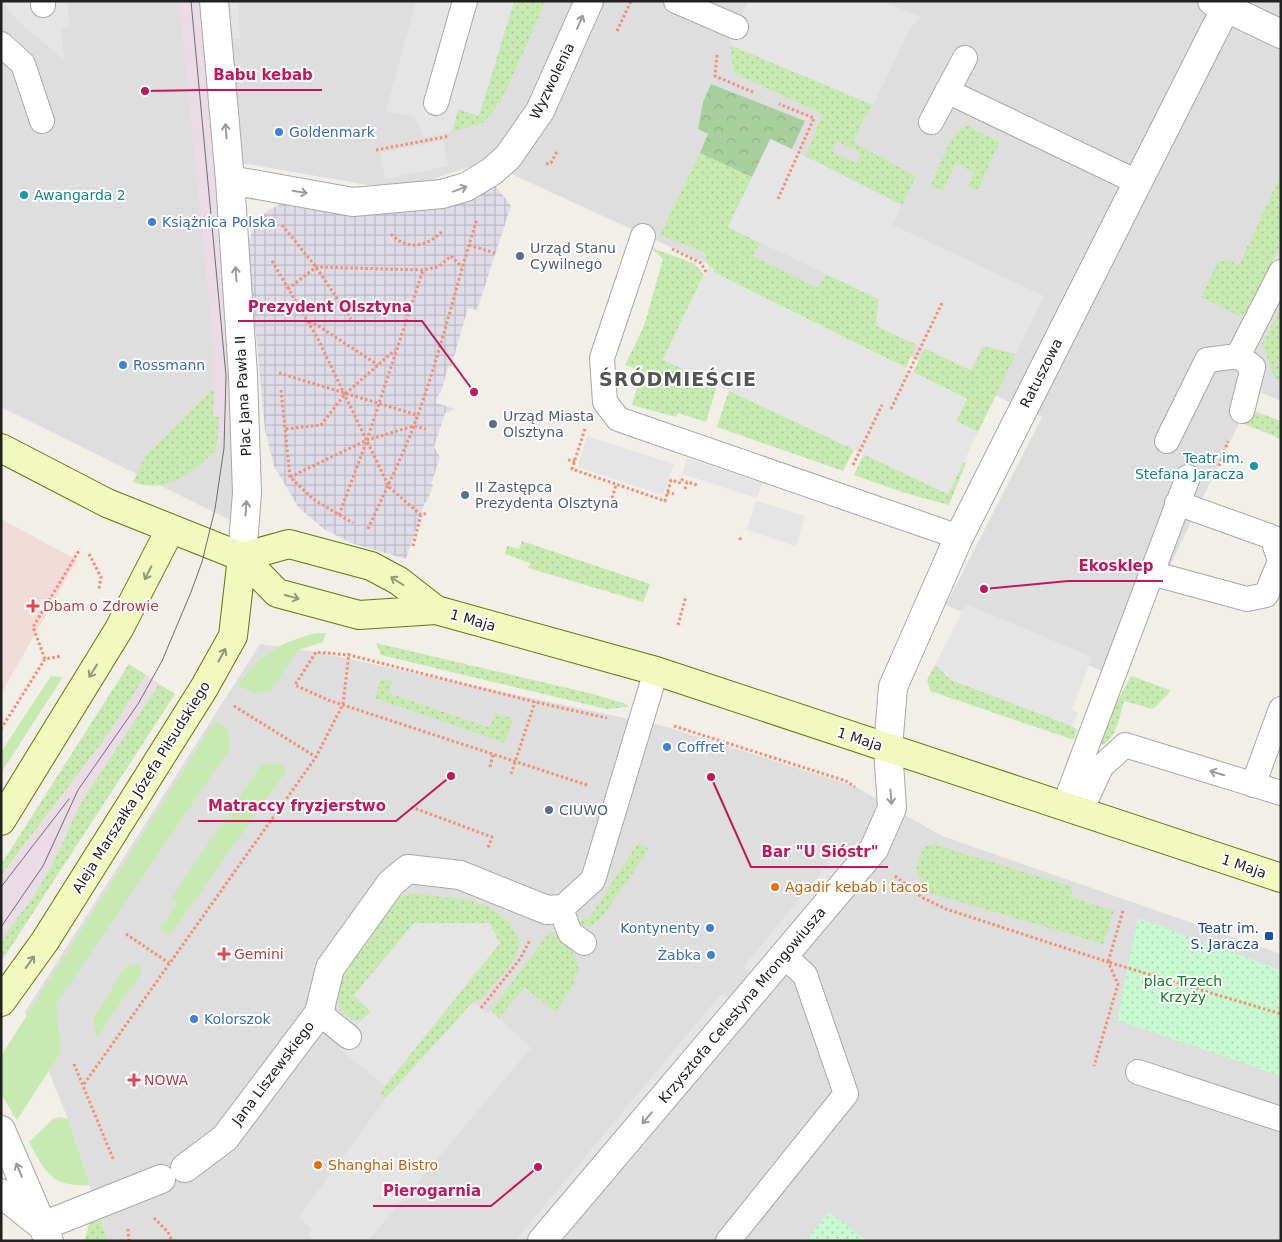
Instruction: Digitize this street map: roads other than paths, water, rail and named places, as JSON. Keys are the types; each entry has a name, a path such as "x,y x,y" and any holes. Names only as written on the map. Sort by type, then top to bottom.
{"street":[{"name":"Plac Jana Pawła II","path":"214,1 230,180 243,375 246,473 242,557"},
{"name":"Wyzwolenia","path":"230,180 352,202 442,194 466,187 491,172 508,157 540,112 589,1"},
{"path":"1219,4 1281,34"},
{"name":"Ratuszowa","path":"888,748 893,687 959,537 1137,182 1219,4"},
{"path":"1,448 107,503 170,530 242,557"},
{"path":"1,821 119,630 170,530"},
{"name":"1 Maja","path":"436,610 399,581 371,566 289,544 242,557 276,593 359,615 436,610 656,671 1281,878"},
{"name":"Aleja Marszałka Józefa Piłsudskiego","path":"1,1002 72,898 204,688 233,636 242,557"},
{"name":"Krzysztofa Celestyna Mrongowiusza","path":"542,1241 874,849 892,808 888,748"},
{"name":"Jana Liszewskiego","path":"185,1168 224,1138 318,1013 330,968 391,883 408,869 460,875 547,910 561,909"},
{"path":"1,1130 46,1234"},
{"path":"46,1234 127,1192 161,1179"},
{"path":"1,1193 46,1234"}],"lane":[{"path":"436,103 465,1"},
{"path":"676,1 736,27"},
{"path":"1,44 23,64 42,121"},
{"path":"931,122 965,58"},
{"path":"947,91 1137,182"},
{"path":"643,236 602,358 605,402 618,418 959,537"},
{"path":"1238,356 1281,272"},
{"path":"1167,441 1207,360 1238,356 1253,367 1242,411"},
{"path":"1072,809 1151,573 1188,477"},
{"path":"1151,573 1247,600 1266,596 1280,561 1272,537 1177,503"},
{"path":"584,943 570,932 561,909 594,880 656,671"},
{"path":"1254,785 1281,709"},
{"path":"1072,809 1101,767 1125,745 1281,793"},
{"path":"728,1241 846,1094 805,975 784,956"},
{"path":"318,1013 349,1037"},
{"path":"1138,1072 1281,1119"}],"tram line":[{"path":"1,927 43,866 78,790 138,704 162,661 202,562 215,509 224,448 226,376 191,1"},
{"path":"1,887 69,799"}],"place":[{"name":"Babu kebab","path":"145,91"},
{"name":"Goldenmark","path":"279,132"},
{"name":"Awangarda 2","path":"24,195"},
{"name":"Książnica Polska","path":"152,222"},
{"name":"Urząd Stanu Cywilnego","path":"520,256"},
{"name":"Rossmann","path":"123,365"},
{"name":"Prezydent Olsztyna","path":"474,392"},
{"name":"Urząd Miasta Olsztyna","path":"493,424"},
{"name":"Teatr im. Stefana Jaracza","path":"1254,466"},
{"name":"II Zastępca Prezydenta Olsztyna","path":"465,495"},
{"name":"Ekosklep","path":"984,589"},
{"name":"Dbam o Zdrowie","path":"33,606"},
{"name":"Coffret","path":"667,747"},
{"name":"Matraccy fryzjerstwo","path":"451,776"},
{"name":"Bar \"U Sióstr\"","path":"711,777"},
{"name":"CIUWO","path":"549,810"},
{"name":"Agadir kebab i tacos","path":"775,887"},
{"name":"Kontynenty","path":"710,928"},
{"name":"Teatr im. S. Jaracza","path":"1269,936"},
{"name":"Gemini","path":"224,954"},
{"name":"Żabka","path":"711,955"},
{"name":"Kolorszok","path":"194,1019"},
{"name":"NOWA","path":"134,1080"},
{"name":"Shanghai Bistro","path":"318,1165"},
{"name":"Pierogarnia","path":"538,1167"}],"district":[{"name":"ŚRÓDMIEŚCIE","path":"678,379"}],"park label":[{"name":"plac Trzech Krzyży","path":"1183,990"}]}
